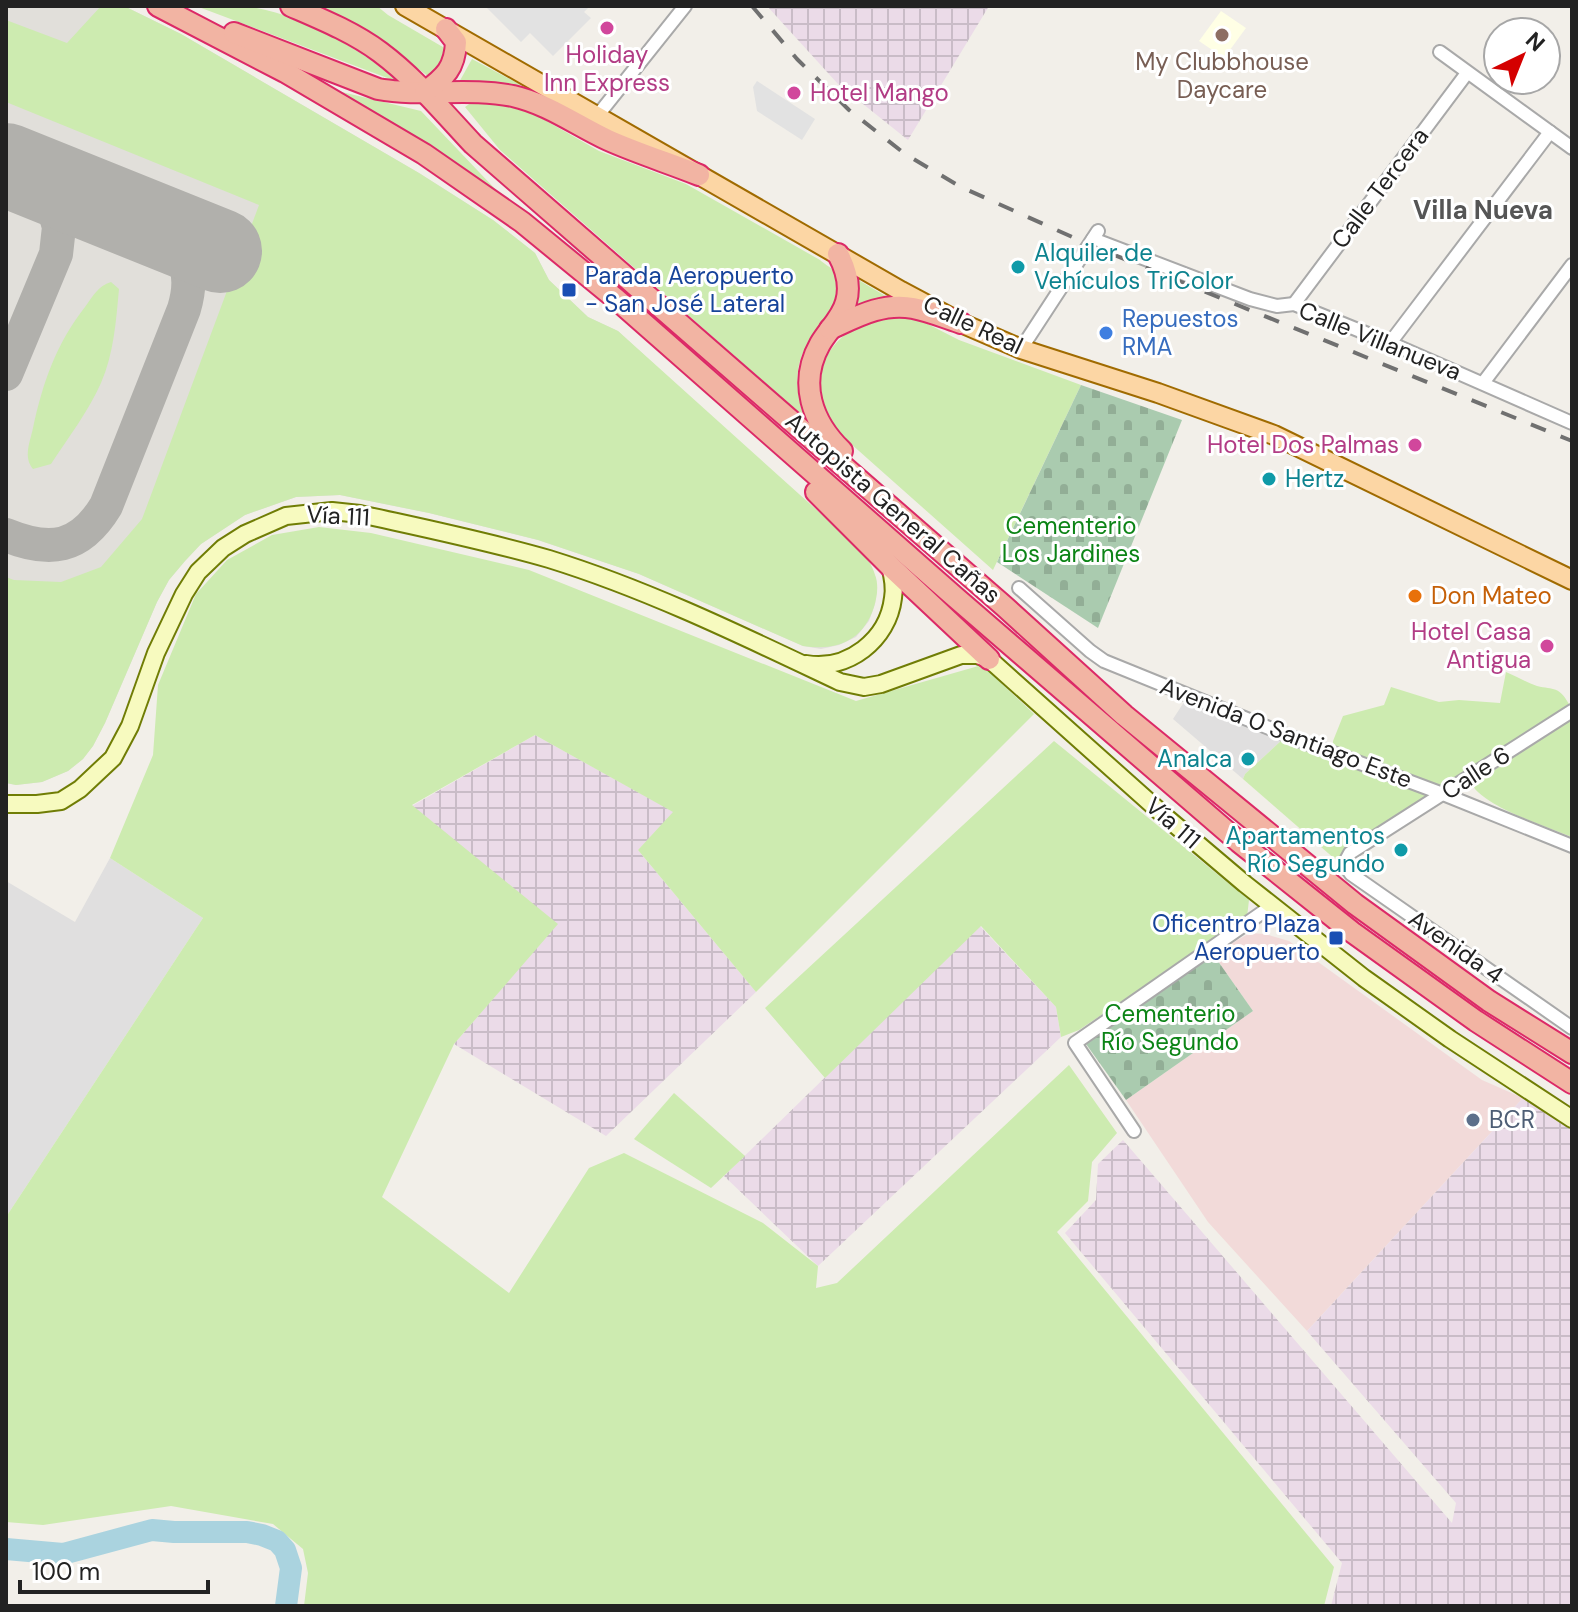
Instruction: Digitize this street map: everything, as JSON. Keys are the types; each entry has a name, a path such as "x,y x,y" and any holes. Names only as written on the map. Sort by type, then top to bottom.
{"highway":[{"path":"160,6 378,89 495,93 533,102 607,139 699,175"},
{"name":"Autopista General Cañas","path":"160,6 285,72 437,162 522,222 616,299 1239,842 1364,941 1476,1021 1572,1083"},
{"name":"Autopista General Cañas","path":"291,6 338,27 400,68 484,154 1004,606 1124,715 1355,904 1489,1001 1572,1053"},
{"path":"425,92 448,72 453,62 456,42 446,29"},
{"path":"838,254 848,285 846,301 813,360 810,373 810,401 818,421 830,439 1004,606"},
{"path":"830,329 875,310 894,306 914,308 961,323"},
{"path":"688,364 890,566 989,659"}],"main road":[{"name":"Calle Real","path":"405,6 961,323 1021,349 1158,393 1274,435 1572,580"},
{"name":"Vía 111","path":"6,804 61,801 80,789 113,758 130,726 156,653 184,594 198,572 223,548 245,534 286,516 332,511 360,514 548,559 687,612 840,682 864,687 881,684 961,655 989,659 1167,818 1273,905 1393,999 1572,1119"},
{"name":"Vía 111","path":"798,662 827,665 855,656 878,636 891,610 894,596 890,566"}],"street":[{"path":"598,115 685,6"},
{"path":"1440,52 1572,148"},
{"name":"Calle Tercera","path":"1294,304 1467,73"},
{"path":"1390,343 1550,132"},
{"name":"Calle Villanueva","path":"1021,349 1096,235 1250,299 1277,306 1294,304 1572,423"},
{"path":"1483,383 1572,265"},
{"name":"Avenida 0 Santiago Este","path":"1019,588 1104,661 1572,846"},
{"name":"Calle 6","path":"1344,864 1350,853 1572,711"},
{"name":"Avenida 4","path":"1344,864 1351,874 1572,1028"},
{"path":"1134,1131 1075,1043 1273,905"}],"shaded area":[{"path":"6,6 124,6 181,34 419,173 493,220 535,253 549,280 588,317 618,331 870,563 877,590 869,621 856,637 839,645 821,649 803,646 639,574 538,540 340,495 296,497 245,515 201,544 169,580 105,723 83,759 68,771 42,782 6,783"},
{"path":"485,6 590,6 584,12 591,18 553,56 530,33 521,42"},
{"path":"767,6 989,6 908,140 838,84"},
{"name":"My Clubbhouse Daycare","path":"1221,11 1246,28 1224,58 1199,41"},
{"path":"757,81 815,119 802,140 757,111 753,87"},
{"path":"1186,699 1283,739 1243,779 1173,719"},
{"path":"535,735 674,812 638,850 756,992 606,1136 454,1044 557,924 412,806"},
{"path":"110,858 203,918 6,1217 6,881 75,922"},
{"path":"980,926 1056,1007 1061,1037 818,1266 724,1176"},
{"name":"Oficentro Plaza Aeropuerto","path":"1250,933 1289,941 1482,1080 1523,1098 1307,1331 1208,1222 1126,1100 1253,1011 1213,954"},
{"path":"1523,1098 1572,1130 1572,1606 1331,1606 1342,1563 1065,1233 1096,1200 1098,1164 1123,1140 1452,1523 1456,1503 1307,1331"}],"green space":[{"path":"101,6 124,6 181,34 419,173 493,220 535,253 549,280 588,317 618,331 859,548 872,567 877,587 874,607 863,628 856,636 838,645 803,646 639,574 538,540 340,495 296,497 245,515 201,544 169,580 105,723 83,759 68,771 42,782 6,783 6,577 61,582 101,567 142,519 259,205 6,102 6,20 67,43"},
{"path":"196,6 245,6 294,19 352,47 406,85"},
{"path":"312,6 377,6 448,50 440,69 429,77 391,48"},
{"path":"472,59 521,85 458,84"},
{"path":"317,86 421,111 498,192"},
{"path":"472,102 529,111 599,151 686,184 833,270 839,280 839,291 806,347 798,370 803,416 500,150 465,107"},
{"path":"855,278 894,301 851,310"},
{"path":"111,282 119,289 117,313 112,349 101,383 51,464 33,469 28,460 29,444 52,364 75,321 99,289"},
{"path":"880,316 912,316 959,340 1081,385 993,570 850,443 840,433 826,408 821,381 828,354 847,333"},
{"name":"Cementerio Los Jardines","path":"1081,385 1182,420 1098,628 997,562"},
{"path":"319,527 371,533 529,570 856,701 982,665 1034,714 756,992 638,850 673,812 535,735 412,805 558,924 454,1044 382,1197 509,1293 589,1168 624,1153 763,1223 818,1266 816,1288 837,1283 1069,1065 1117,1133 1092,1162 1088,1201 1057,1232 1334,1567 1324,1606 304,1606 308,1573 303,1549 273,1524 171,1506 43,1525 6,1522 6,1217 203,918 110,858 153,755 158,685 196,594 227,560 272,535"},
{"path":"1506,672 1533,685 1556,690 1569,704 1448,785 1440,785 1333,746 1343,716 1384,705 1391,687 1439,702 1500,703"},
{"path":"1572,718 1572,837 1503,808 1472,785"},
{"path":"1283,739 1431,792 1432,798 1336,860 1243,779"},
{"path":"1054,741 1249,900 1247,917 1079,1030 1061,1037 1056,1007 981,926 825,1078 765,1008"},
{"name":"Cementerio Río Segundo","path":"1213,954 1253,1011 1126,1100 1086,1044"},
{"path":"674,1093 745,1156 711,1188 634,1139"}],"waterway":[{"path":"6,1549 63,1554 152,1530 262,1535 277,1541 285,1550 291,1568 286,1606"}],"taxiway":[{"path":"6,374 56,254 59,227 53,206 38,184 17,170"},
{"path":"6,535 37,544 63,543 86,531 106,506 187,296 186,266 163,229"}],"runway":[{"path":"6,165 220,251"}],"railway":[{"path":"752,6 797,59 849,110 905,154 961,187 1090,245 1572,441"}],"place":[{"name":"Holiday Inn Express","path":"607,28"},
{"name":"My Clubbhouse Daycare","path":"1222,35"},
{"name":"Hotel Mango","path":"794,93"},
{"name":"Alquiler de Vehículos TriColor","path":"1018,267"},
{"name":"Parada Aeropuerto - San José Lateral","path":"569,290"},
{"name":"Repuestos RMA","path":"1106,333"},
{"name":"Hotel Dos Palmas","path":"1415,445"},
{"name":"Hertz","path":"1269,479"},
{"name":"Don Mateo","path":"1415,596"},
{"name":"Hotel Casa Antigua","path":"1547,646"},
{"name":"Analca","path":"1248,759"},
{"name":"Apartamentos Río Segundo","path":"1401,850"},
{"name":"Oficentro Plaza Aeropuerto","path":"1336,938"},
{"name":"BCR","path":"1473,1120"}],"district":[{"name":"Villa Nueva","path":"1483,210"}]}
